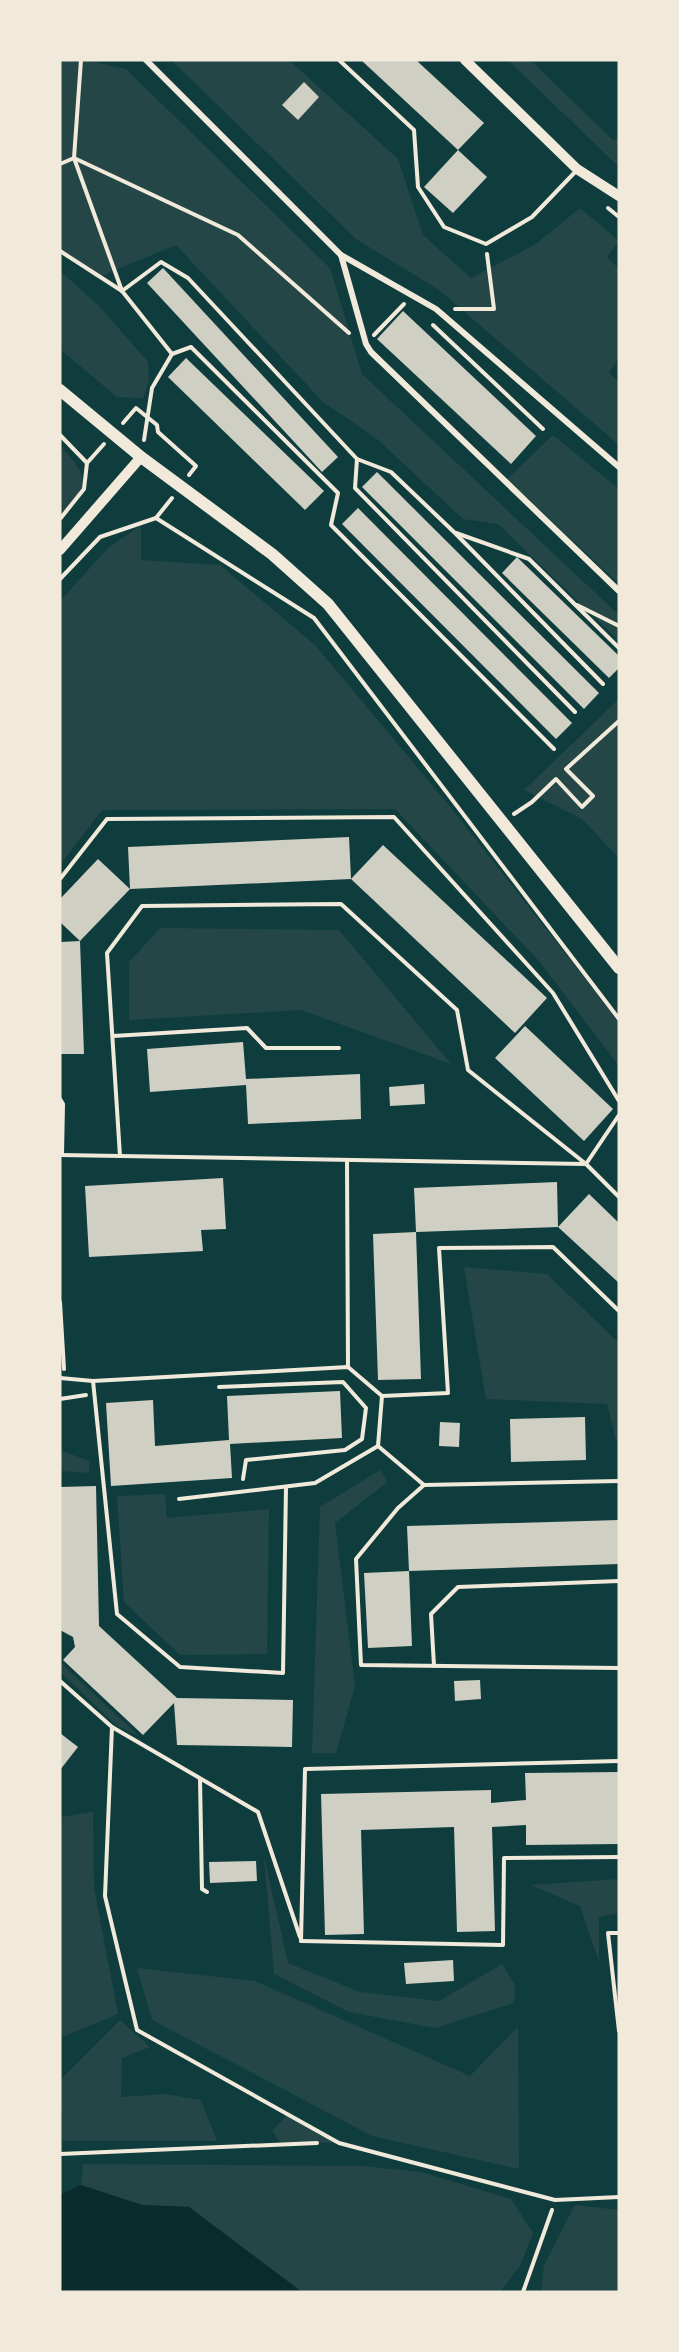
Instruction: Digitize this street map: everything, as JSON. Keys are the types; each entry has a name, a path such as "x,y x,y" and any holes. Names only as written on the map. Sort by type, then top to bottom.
{"main road":[{"path":"60,390 141,457 272,554 328,603 619,968"}],"street":[{"path":"146,60 341,255 436,309 619,467"},
{"path":"465,60 577,169 619,196"},
{"path":"341,255 366,344 372,352 619,591"},
{"path":"60,550 141,457"}],"lane":[{"path":"339,60 414,130 418,187 444,227 486,244 532,217 577,169"},
{"path":"60,879 107,819 394,818 553,993 619,1101"},
{"path":"120,1156 107,953 142,906 341,904 457,1010 468,1070 586,1164 619,1197"},
{"path":"112,1036 247,1028 266,1048 339,1048"},
{"path":"60,1099 63,1104 61,1155 347,1162 586,1164"},
{"path":"586,1164 619,1115"},
{"path":"347,1162 348,1367"},
{"path":"62,1378 93,1381 348,1367 382,1396 448,1393 439,1248 553,1247 619,1311"},
{"path":"93,1381 117,1614 180,1667 283,1673 286,1487"},
{"path":"378,1446 382,1396"},
{"path":"179,1499 315,1483 378,1446"},
{"path":"378,1446 424,1485"},
{"path":"619,1481 424,1485 398,1508 356,1559 361,1665 619,1668"},
{"path":"434,1666 431,1614 458,1587 619,1581"},
{"path":"60,1681 112,1727 258,1812 301,1941"},
{"path":"112,1727 105,1896 137,2030 339,2143 555,2200 619,2197"},
{"path":"301,1941 305,1769 619,1761"},
{"path":"200,1778 201,1889 207,1892"},
{"path":"301,1941 503,1945 504,1858 619,1857"},
{"path":"619,1933 608,1933 619,2031"}],"path":[{"path":"81,60 74,158 122,291 172,354"},
{"path":"60,164 74,158 238,235 372,352"},
{"path":"436,309 494,309 486,244"},
{"path":"60,251 122,291"},
{"path":"122,291 161,262 188,278 357,459 391,472 455,533 603,684"},
{"path":"382,325 406,302 413,308"},
{"path":"427,320 543,429"},
{"path":"141,457 152,388 172,354 191,347 338,493 331,525 554,748"},
{"path":"60,435 87,463 84,489 60,519"},
{"path":"357,459 355,489 575,712"},
{"path":"60,579 100,537 156,518 314,618 619,1019"},
{"path":"455,533 529,558 619,648"},
{"path":"574,603 619,626"},
{"path":"504,821 532,802 556,779 582,807 593,796 566,769 619,721"},
{"path":"60,1302 62,1378"},
{"path":"214,1388 343,1382 366,1408 362,1439 345,1450 246,1460 244,1479 233,1481"},
{"path":"60,1399 94,1393"},
{"path":"60,2154 339,2143"},
{"path":"523,2292 555,2200"}],"shaded area":[{"path":"60,60 85,60 126,69 330,268 362,374 619,615 619,641 498,524 463,519 377,439 323,402 176,245 96,278 60,251"},
{"path":"171,60 289,60 398,159 423,235 471,278 536,244 580,208 619,241 607,257 619,269 619,357 609,373 619,382 619,445 439,290 356,239"},
{"path":"508,60 530,60 614,141 619,136 619,167"},
{"path":"60,271 99,306 148,362 149,381 143,398 117,397 60,349"},
{"path":"553,435 619,489 619,584 507,479"},
{"path":"60,446 78,468 83,484 76,501 60,522"},
{"path":"141,525 141,560 220,565 315,645 452,809 619,1022 619,1066 539,961 395,809 102,810 60,865 60,601 109,547"},
{"path":"619,699 619,858 582,819 524,790"},
{"path":"160,928 339,930 451,1064 301,1010 129,1020 129,962"},
{"path":"464,1267 547,1274 619,1343 619,1441 616,1440 607,1404 486,1399"},
{"path":"60,1450 89,1461 89,1473 60,1471"},
{"path":"380,1470 387,1482 335,1523 355,1686 336,1753 312,1753 320,1507"},
{"path":"165,1494 167,1518 269,1509 267,1654 180,1655 124,1602 117,1496"},
{"path":"60,1656 61,1663 140,1737 116,1725 60,1672"},
{"path":"93,1812 94,1888 118,2014 60,2038 60,1817"},
{"path":"264,1856 288,1963 360,1992 439,2001 502,1964 515,1985 514,2003 435,2028 349,2012 274,1974"},
{"path":"619,1879 619,1913 599,1917 599,1962 580,1906 531,1885"},
{"path":"137,1968 255,1981 470,2076 518,2027 519,2169 372,2136 152,2020"},
{"path":"120,2020 150,2047 122,2058 121,2097 165,2094 201,2100 217,2141 62,2141 60,2080"},
{"path":"287,2115 339,2143 280,2142 272,2131"},
{"path":"83,2164 363,2166 421,2172 511,2199 533,2233 520,2266 500,2292 302,2292 189,2207 142,2205 81,2185"},
{"path":"81,2185 142,2205 189,2207 302,2292 60,2292 60,2195"},
{"path":"575,2205 619,2210 619,2292 541,2292 544,2265"}],"building":[{"path":"361,60 416,60 484,123 458,150"},
{"path":"304,82 319,97 298,120 282,105"},
{"path":"458,150 487,177 453,213 424,187"},
{"path":"163,268 338,457 322,472 147,283"},
{"path":"403,311 536,436 511,464 377,339"},
{"path":"186,358 324,491 305,510 168,377"},
{"path":"377,472 599,693 584,709 362,487"},
{"path":"358,508 572,723 556,739 342,524"},
{"path":"517,557 619,656 619,668 609,678 502,573"},
{"path":"349,837 351,879 130,889 128,847"},
{"path":"383,845 547,998 515,1033 351,879"},
{"path":"98,859 130,889 80,941 60,922 60,899"},
{"path":"80,941 84,1054 60,1054 60,942"},
{"path":"525,1026 613,1109 584,1141 495,1058"},
{"path":"243,1042 246,1079 360,1074 361,1119 248,1124 246,1085 150,1092 147,1049"},
{"path":"424,1084 425,1104 390,1106 389,1087"},
{"path":"223,1178 226,1229 201,1230 203,1251 89,1257 85,1186"},
{"path":"557,1182 558,1227 416,1232 414,1188"},
{"path":"589,1194 619,1223 619,1283 558,1227"},
{"path":"416,1232 421,1379 378,1380 373,1234"},
{"path":"340,1391 342,1438 230,1444 232,1478 111,1486 106,1403 153,1400 155,1446 229,1440 227,1396"},
{"path":"585,1417 586,1460 511,1462 510,1419"},
{"path":"440,1422 460,1423 459,1447 439,1446"},
{"path":"96,1486 99,1626 177,1698 293,1700 292,1747 177,1745 174,1703 143,1735 63,1660 75,1647 73,1637 60,1630 60,1487"},
{"path":"619,1520 619,1564 409,1571 407,1526"},
{"path":"409,1571 412,1646 368,1648 364,1573"},
{"path":"480,1680 481,1699 455,1701 454,1681"},
{"path":"60,1733 78,1747 60,1770"},
{"path":"619,1772 619,1844 526,1845 526,1825 492,1827 495,1931 457,1932 454,1827 361,1830 364,1934 325,1935 321,1794 491,1790 491,1803 526,1800 525,1773"},
{"path":"256,1861 257,1881 210,1883 209,1862"},
{"path":"453,1960 454,1981 406,1984 404,1963"}]}
